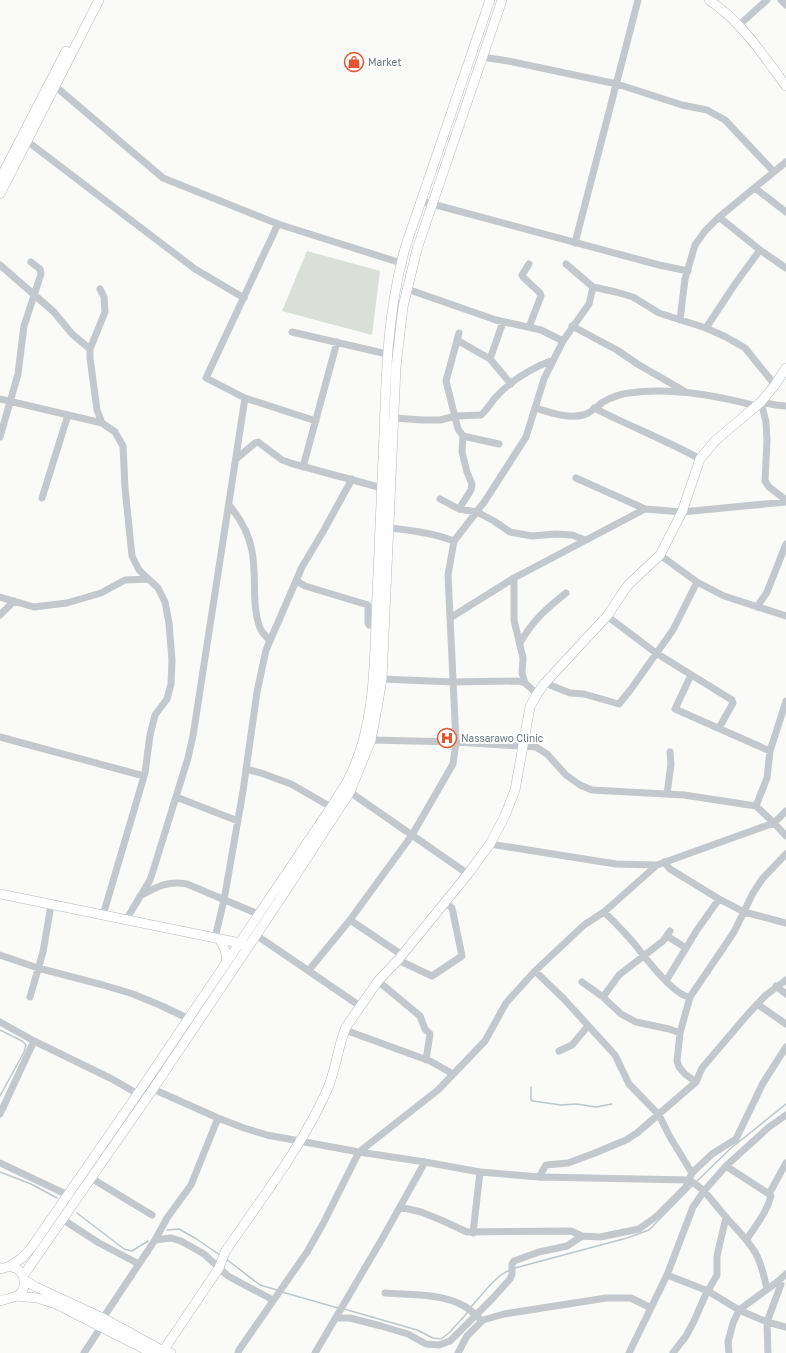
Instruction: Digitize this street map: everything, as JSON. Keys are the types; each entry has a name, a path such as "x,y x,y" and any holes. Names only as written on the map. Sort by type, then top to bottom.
{"main road":[{"path":"0,180 92,0"},
{"path":"0,194 99,0"},
{"path":"0,1305 8,1298 20,1293 24,1287 24,1278 62,1219 72,1197 91,1178 153,1089 244,945 258,914 331,807 346,790 348,780 364,737 373,678 387,354 392,304 401,263 490,0"},
{"path":"4,1268 22,1258 72,1197 138,1094 226,963 244,945 256,936 346,790 371,740 382,679 396,367 399,334 412,265 502,0"},
{"path":"709,0 722,9 739,25 786,86"},
{"path":"452,112 462,115"},
{"path":"4,1268 16,1268 24,1278 36,1287 102,1322 165,1352 221,1266 225,1252 300,1141 328,1086 345,1030 360,1006 378,981 400,957 468,874 490,844 504,818 515,790 530,707 537,694 545,683 607,616 628,585 660,555 682,512 700,459 716,440 758,404 775,385 786,368"},
{"path":"0,894 244,945"},
{"path":"217,939 225,949 226,963"},
{"path":"8,1298 46,1300 102,1322 152,1353"}],"street":[{"path":"575,243 619,68 638,0"},
{"path":"739,25 767,0"},
{"path":"781,0 786,5"},
{"path":"482,57 508,61 616,84 682,105 707,110 725,120 774,172"},
{"path":"56,86 163,178 278,224 401,263"},
{"path":"27,141 195,269 244,298"},
{"path":"680,320 686,279 695,245 705,231 719,217 786,162"},
{"path":"755,188 786,212"},
{"path":"421,201 658,265 688,271"},
{"path":"719,217 760,250 786,268"},
{"path":"278,224 206,378 245,398 316,421"},
{"path":"706,328 735,284 760,250"},
{"path":"0,437 18,374 24,326 41,274 40,269 31,262"},
{"path":"529,264 522,275 540,293 541,296 529,327"},
{"path":"566,264 593,288 633,297 659,314 706,328 726,337 744,348 775,385"},
{"path":"0,265 54,312 72,334 90,349"},
{"path":"309,970 350,920 412,835 453,764 456,742 448,575 454,541 485,501 526,437 544,379 572,326 588,304 593,288"},
{"path":"100,289 104,296 104,312 90,349 90,358 97,410 102,423"},
{"path":"407,289 437,301 503,322 540,330 564,341"},
{"path":"490,359 503,322"},
{"path":"572,326 617,350 639,365 686,392"},
{"path":"292,332 387,354"},
{"path":"460,509 471,490 472,484 462,452 463,436 458,429 456,416 446,381 458,337 490,359 511,384"},
{"path":"303,467 337,342"},
{"path":"394,418 440,420 456,416 482,415 496,397 525,373 553,360"},
{"path":"535,408 566,416 584,415 605,401 628,393 686,392 719,396 758,404 786,406"},
{"path":"126,920 153,871 193,736 245,398"},
{"path":"0,399 102,423 115,432 123,446 125,488 132,556 139,570 158,588 164,602 172,660 171,684 167,699 155,715 150,735 144,776 103,915"},
{"path":"758,404 766,422 768,441 765,481 769,487 786,501"},
{"path":"594,408 700,459"},
{"path":"42,498 68,415"},
{"path":"463,436 499,444"},
{"path":"236,459 254,443 258,442 282,460 382,488"},
{"path":"576,478 645,509 682,512 786,501"},
{"path":"217,939 238,821 262,661 302,567 352,479"},
{"path":"440,499 460,509 477,512 510,532 532,536 555,534 572,535 585,540"},
{"path":"229,505 238,516 246,532 252,550 257,614 261,630 270,640"},
{"path":"450,618 514,578 645,509"},
{"path":"389,528 415,530 454,541"},
{"path":"757,607 767,592 786,544"},
{"path":"660,555 697,582 724,596 786,616"},
{"path":"514,578 514,620 523,658 522,673 525,684"},
{"path":"0,597 34,607 67,603 101,593 125,580 148,579"},
{"path":"296,581 305,586 368,605 368,623 369,625 376,625"},
{"path":"545,683 570,693 584,694 619,704 673,630 697,582"},
{"path":"520,643 529,627 544,611 566,593"},
{"path":"0,615 14,601"},
{"path":"607,616 656,654 732,700 733,703 719,728"},
{"path":"691,675 675,708 770,751"},
{"path":"382,679 453,682 518,681 525,684 537,694"},
{"path":"756,806 767,778 770,751 786,701"},
{"path":"0,737 144,776"},
{"path":"371,740 456,742 536,747 547,754 566,775 580,785 592,790 684,795 756,806 786,836"},
{"path":"667,794 670,771 670,752"},
{"path":"246,769 291,784 331,807"},
{"path":"346,790 468,874"},
{"path":"176,796 238,821"},
{"path":"490,844 616,864 661,864 774,823 784,813"},
{"path":"696,1082 685,1074 679,1067 677,1061 680,1033 690,997 734,932 762,878 786,854"},
{"path":"661,864 719,899 744,912 786,923"},
{"path":"238,1353 307,1252 324,1222 359,1152 438,1090 485,1041 506,1003 535,971 584,925 604,912 661,864"},
{"path":"140,896 160,885 171,882 179,882 188,884 258,914"},
{"path":"666,980 719,899"},
{"path":"350,920 400,957 432,976 462,956 452,908 445,902"},
{"path":"30,997 45,945 51,905"},
{"path":"604,912 633,942 654,969 684,995 690,997"},
{"path":"603,997 619,975 663,941 669,933 686,948"},
{"path":"256,936 309,970 360,1006"},
{"path":"0,955 38,968 132,994 189,1019"},
{"path":"535,971 564,999 615,1055 629,1084 659,1115 692,1173"},
{"path":"539,1177 546,1165 568,1163 626,1140 637,1133 696,1082 702,1068 757,1004 776,986 786,980"},
{"path":"378,981 420,1016 425,1029 430,1034 426,1060"},
{"path":"582,982 603,997 621,1014 636,1022 669,1029 680,1033"},
{"path":"776,986 786,994"},
{"path":"757,1004 786,1024"},
{"path":"0,1022 138,1094"},
{"path":"560,1051 572,1045 588,1026"},
{"path":"345,1030 426,1060 453,1074"},
{"path":"0,1114 34,1041"},
{"path":"400,1207 421,1212 461,1230 473,1233 571,1231 582,1236 600,1237 639,1229 657,1216 686,1187 692,1173 712,1154 736,1139 763,1083 786,1047"},
{"path":"153,1089 218,1118 267,1135 359,1152 480,1172 539,1177 689,1181 704,1191 726,1218 747,1239 756,1253 763,1270 767,1289"},
{"path":"629,1353 667,1275 693,1207 704,1191 726,1166 769,1127 786,1115"},
{"path":"84,1353 102,1322 155,1240 167,1218 191,1185 218,1118"},
{"path":"315,1353 400,1207 424,1162"},
{"path":"769,1194 786,1162"},
{"path":"0,1163 72,1197"},
{"path":"726,1166 771,1196 762,1217 747,1239"},
{"path":"473,1233 480,1172"},
{"path":"91,1178 152,1215"},
{"path":"673,1353 686,1336 717,1275 717,1256 726,1218"},
{"path":"62,1219 99,1243 139,1264"},
{"path":"339,1312 350,1318 408,1334 426,1344 439,1345 450,1341 474,1313 492,1299 512,1274 512,1264 517,1259 568,1246 582,1236"},
{"path":"155,1240 170,1238 181,1240 221,1266 228,1276 275,1298"},
{"path":"768,1353 767,1322 786,1274"},
{"path":"667,1275 708,1291 739,1310 767,1322 786,1327"},
{"path":"729,1353 728,1342 733,1322 739,1310 767,1289 781,1285"},
{"path":"385,1293 434,1296 464,1306 482,1320"},
{"path":"458,1353 467,1336 482,1320 504,1314 606,1298 631,1298 651,1308"}],"shaded area":[{"path":"307,251 380,271 372,335 282,311"}],"waterway":[{"path":"0,1030 22,1041 26,1045 24,1052 0,1096"},
{"path":"531,1087 531,1100 533,1101 561,1105 577,1104 596,1107 612,1104"},
{"path":"696,1182 730,1149 786,1104"},
{"path":"0,1172 31,1184 57,1198"},
{"path":"515,1268 627,1238 649,1230 693,1185"},
{"path":"77,1213 124,1249 132,1251 148,1241"},
{"path":"167,1230 179,1229 220,1255"},
{"path":"226,1259 260,1285 277,1290"},
{"path":"471,1307 499,1276 510,1270"},
{"path":"282,1292 338,1308"},
{"path":"344,1309 417,1330 433,1338 441,1339 449,1333 468,1312"}],"place":[{"name":"Market","path":"354,62"},
{"name":"Nassarawo Clinic","path":"447,738"}]}
